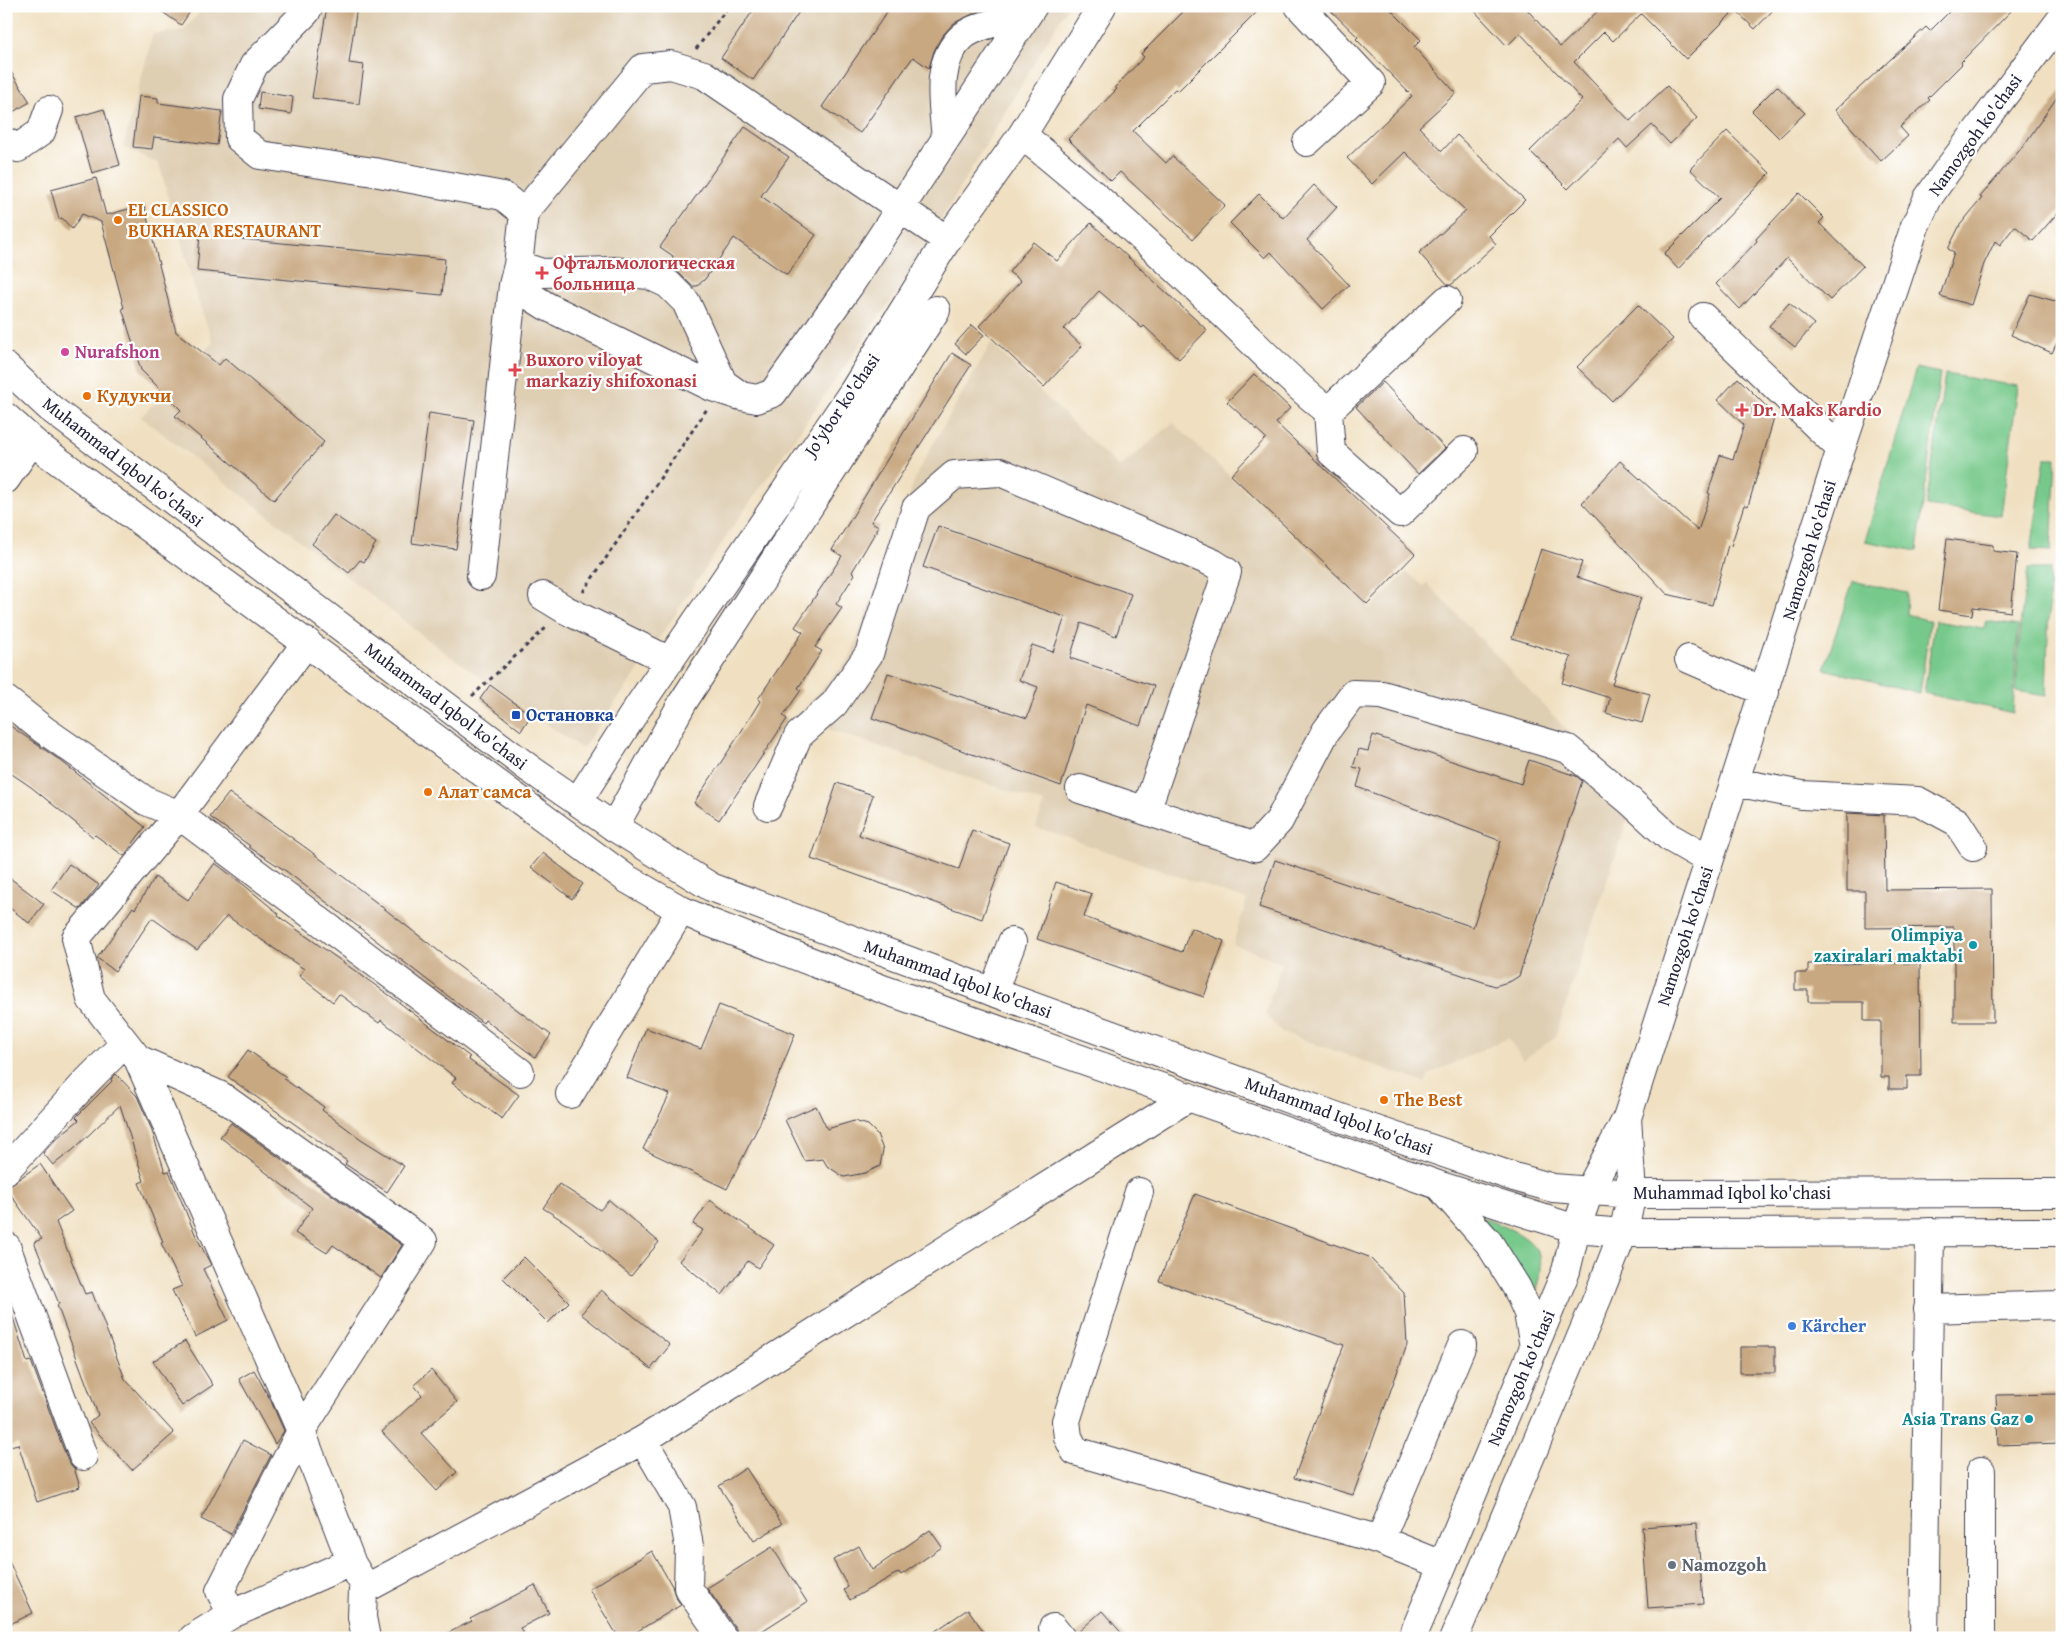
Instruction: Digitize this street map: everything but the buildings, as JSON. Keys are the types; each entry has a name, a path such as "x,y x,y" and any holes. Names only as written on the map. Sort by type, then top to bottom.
{"main road":[{"path":"309,6 306,12 254,65 238,99 238,138 260,155 374,172 503,196 524,213"},
{"name":"Jo'ybor ko'chasi","path":"578,801 638,706 852,392 947,240 1022,135 1102,6"},
{"path":"1299,6 1371,83 1308,142"},
{"path":"2058,6 2062,10"},
{"path":"516,275 546,306 730,393 757,399 772,393 849,286 1029,11"},
{"path":"946,138 942,86 947,57 964,35 1029,11"},
{"name":"Namozgoh ko'chasi","path":"1412,1638 1566,1271 1576,1229 1590,1189 1626,1118 1765,692 1841,449 1915,226 1928,198 1946,172 2062,18"},
{"path":"481,576 524,213 642,68 671,64 704,75 947,240"},
{"path":"6,142 18,148 40,132 49,110"},
{"path":"1022,135 1073,176 1219,309 1299,389 1328,412 1331,452 1400,513 1464,451"},
{"path":"516,275 613,271 649,275 668,284 686,302 723,383 730,393"},
{"path":"1328,412 1447,300"},
{"path":"614,827 684,702 936,310"},
{"path":"1703,316 1841,449"},
{"name":"Muhammad Iqbol ko'chasi","path":"6,367 50,408 530,770 614,827 711,887 993,992 1341,1118 1514,1177 1553,1188 1590,1189 1632,1194 2062,1193"},
{"name":"Muhammad Iqbol ko'chasi","path":"10,430 38,446 627,879 681,910 708,922 885,990 1438,1185 1576,1229 1623,1233 2062,1232"},
{"path":"6,479 31,442 38,446"},
{"path":"768,806 798,736 834,704 869,654 916,508 954,475 1000,472 1228,572 1146,811"},
{"path":"544,596 566,610 670,661"},
{"path":"307,642 179,815 76,938 91,999 131,1052 302,1431 352,1564 360,1575 363,1590 362,1616 366,1638"},
{"path":"1689,659 1765,692"},
{"path":"1080,789 1255,847 1279,821 1326,730 1353,694 1382,695 1568,749 1630,801 1669,837 1709,860"},
{"path":"6,700 44,730 146,801 179,815 520,1072"},
{"path":"1735,782 1802,795 1918,801 1957,822 1973,847"},
{"path":"570,1094 681,910"},
{"path":"993,992 1012,942"},
{"path":"7,1167 88,1080 131,1052"},
{"path":"131,1052 220,1096 423,1241 302,1431 220,1591 232,1614"},
{"path":"363,1590 643,1440 1189,1097"},
{"name":"Namozgoh ko'chasi","path":"1454,1638 1590,1316 1623,1233 1632,1194 1626,1118"},
{"path":"1438,1185 1488,1243 1517,1288 1528,1313 1534,1347"},
{"path":"1139,1192 1066,1421 1068,1437 1074,1451 1380,1540 1442,1565"},
{"path":"1924,1638 1930,1232"},
{"path":"6,1246 84,1456"},
{"path":"1928,1310 2062,1306"},
{"path":"1380,1540 1462,1345"},
{"path":"643,1440 682,1507 689,1546 688,1588 723,1638"},
{"path":"1981,1471 1981,1638"},
{"path":"193,1638 232,1614 321,1574 352,1564"}],"path":[{"path":"682,68 729,6"},
{"path":"469,698 578,600 730,393"}],"shaded area":[{"name":"Buxoro viloyat markaziy shifoxonasi","path":"205,6 1068,6 906,279 732,528 635,675 582,749 435,645 141,417 213,342 198,301 159,164 123,147 153,34 184,30"},
{"path":"991,343 1119,468 1173,423 1370,608 1407,572 1423,586 1427,583 1634,800 1555,1037 1523,1060 1508,1038 1428,1075 1425,1083 1282,1032 1265,1014 1282,963 1233,944 1247,900 1036,827 1044,803 795,718 850,658 918,471"}],"green space":[{"path":"1916,368 1940,373 1917,551 1865,541"},
{"path":"1945,374 2018,386 2001,516 1926,506"},
{"path":"2045,458 2056,458 2051,551 2031,550"},
{"path":"2028,569 2050,569 2046,696 2016,691 2020,625"},
{"path":"1853,581 1907,593 1906,614 1930,621 1920,693 1824,669"},
{"path":"1935,621 1984,629 1986,621 2018,626 2013,713 1924,693"},
{"path":"1478,1216 1509,1228 1528,1240 1535,1248 1540,1257 1541,1268 1535,1299"}],"place":[{"name":"EL CLASSICO BUKHARA RESTAURANT","path":"118,220"},
{"name":"Офтальмологическая больница","path":"542,273"},
{"name":"Nurafshon","path":"65,352"},
{"name":"Buxoro viloyat markaziy shifoxonasi","path":"515,370"},
{"name":"Кудукчи","path":"87,396"},
{"name":"Dr. Maks Kardio","path":"1742,410"},
{"name":"Остановка","path":"516,715"},
{"name":"Алат самса","path":"428,792"},
{"name":"Olimpiya zaxiralari maktabi","path":"1973,945"},
{"name":"The Best","path":"1384,1100"},
{"name":"Kärcher","path":"1792,1326"},
{"name":"Asia Trans Gaz","path":"2029,1419"},
{"name":"Namozgoh","path":"1672,1565"}]}
